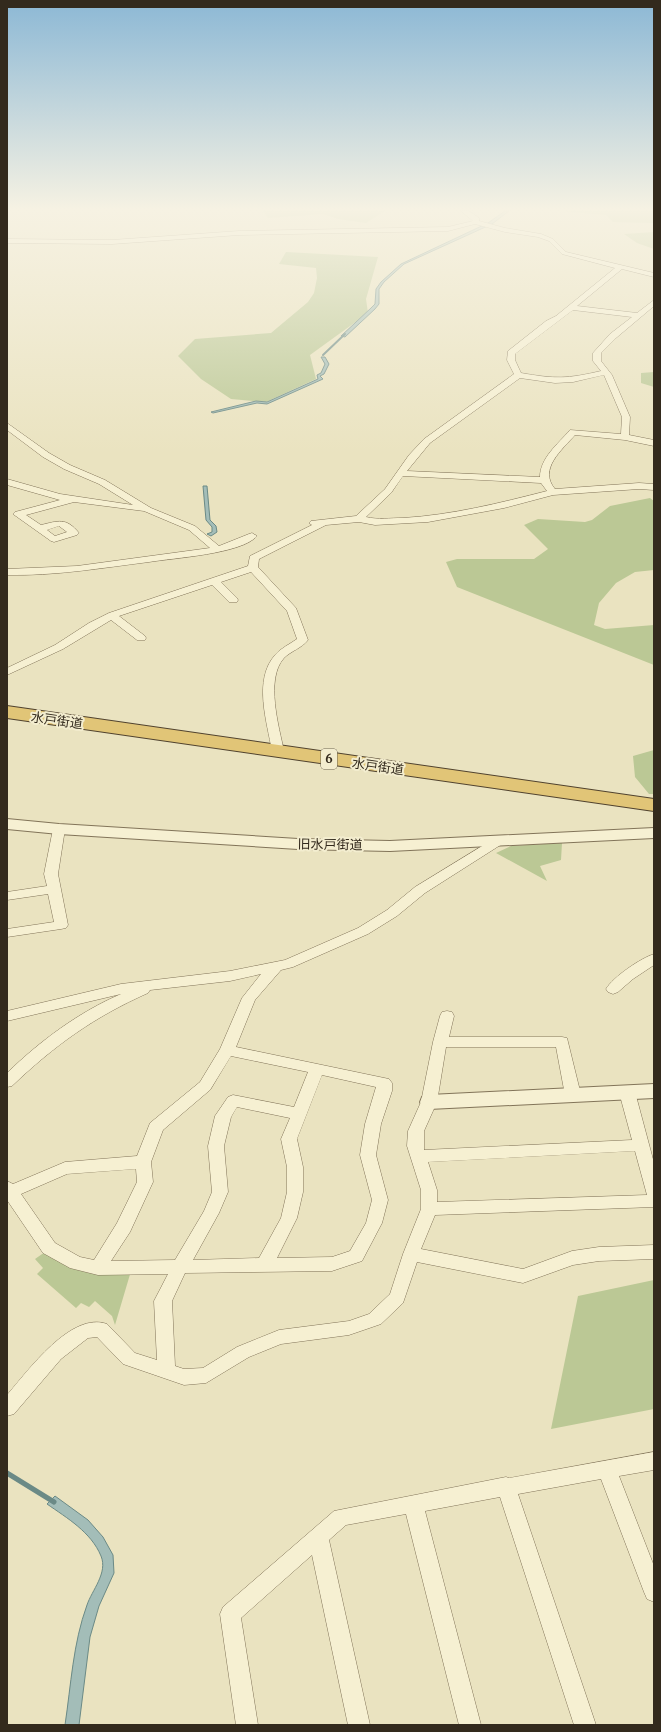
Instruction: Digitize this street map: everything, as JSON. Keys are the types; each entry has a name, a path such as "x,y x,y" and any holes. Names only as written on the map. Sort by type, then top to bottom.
{"highway":[{"name":"水戸街道","path":"7,712 654,805"}],"street":[{"path":"518,375 511,360 511,353 591,292"},
{"path":"625,437 626,417 606,372 597,361 598,350 654,302"},
{"path":"571,308 637,316"},
{"path":"359,519 388,491 412,457 427,441 518,375 555,381 573,380 606,372"},
{"path":"7,426 46,455 67,467 102,482 148,510 192,528 217,549"},
{"path":"553,492 545,485 543,480 547,462 573,432 625,437 654,443"},
{"path":"401,473 543,480"},
{"path":"7,482 39,492 148,510"},
{"path":"306,523 322,524 359,519 375,522 428,518 504,505 553,492 639,486 654,487"},
{"path":"39,529 18,514 75,499"},
{"path":"7,672 59,648 93,625 112,616 214,581 246,555 322,524"},
{"path":"246,555 252,536"},
{"path":"7,572 26,573 76,569 160,557 193,555 217,549 246,555 292,610 303,640 278,658 271,674 269,702 278,751"},
{"path":"214,581 233,600"},
{"path":"112,616 141,638"},
{"name":"旧水戸街道","path":"7,824 59,829 298,844 390,846 654,833"},
{"path":"7,933 62,925 51,874 59,829"},
{"path":"7,1016 121,989 230,976 276,967 363,931 392,913 420,890 497,841"},
{"path":"7,896 55,889"},
{"path":"614,989 628,976 654,959"},
{"path":"98,1268 124,1227 145,1182 143,1162 156,1128 205,1086 227,1050 249,998 261,982 276,967"},
{"path":"7,1082 30,1059 70,1030 102,1009 154,985"},
{"path":"7,1408 55,1354 84,1330 101,1329 129,1359 184,1377 206,1374 243,1352 279,1336 349,1328 375,1319 397,1298 411,1254 429,1209 429,1190 415,1146 416,1131 429,1102 440,1042 447,1016"},
{"path":"440,1042 562,1042 573,1094"},
{"path":"143,1162 64,1168 8,1189 49,1248 76,1263 98,1268 332,1264 356,1256 374,1223 380,1200 368,1155 373,1124 384,1091 384,1083 227,1050"},
{"path":"265,1264 289,1218 295,1192 295,1167 289,1139 317,1069"},
{"path":"429,1102 654,1091"},
{"path":"627,1092 654,1193"},
{"path":"166,1371 163,1301 180,1266 204,1226 220,1192 216,1146 223,1116 233,1101 298,1114"},
{"path":"418,1156 641,1145"},
{"path":"429,1209 654,1201"},
{"path":"411,1254 523,1276 572,1258 599,1254 654,1252"},
{"path":"247,1725 230,1614 341,1517 506,1486 654,1461"},
{"path":"606,1469 654,1592"},
{"path":"506,1486 585,1725"},
{"path":"413,1504 470,1725"},
{"path":"318,1537 359,1725"}],"green space":[{"path":"368,292 366,299 368,313 310,355 316,379 266,402 231,399 201,379 178,356 195,339 271,333 308,302 314,293"},
{"path":"654,372 654,387 641,383 641,373"},
{"path":"650,498 654,501 654,570 635,572 616,583 599,603 594,625 605,629 654,625 654,665 457,587 446,562 457,559 534,559 548,549 524,525 538,519 585,522 592,520 610,506"},
{"path":"654,750 654,794 649,794 635,777 633,756"},
{"path":"562,843 561,860 540,866 547,881 496,853 511,846"},
{"path":"45,1252 131,1271 115,1325 112,1316 95,1301 89,1307 81,1303 76,1308 37,1274 43,1268 35,1259"},
{"path":"654,1280 654,1409 551,1429 578,1296"}],"water":[{"path":"376,292 379,292 379,304 375,309 345,337 341,336 375,304"},
{"path":"321,357 325,357 329,364 324,374 320,376 323,379 267,404 257,403 213,413 211,412 256,401 267,402 318,379 317,375 321,373 325,364"},
{"path":"203,486 207,486 210,520 216,526 217,532 211,536 207,534 212,532 212,527 206,520"},
{"path":"55,1496 88,1520 103,1537 113,1555 114,1573 99,1606 90,1637 79,1725 65,1725 73,1664 82,1619 89,1599 101,1575 103,1562 97,1547 85,1533 78,1526 47,1504"}],"waterway":[{"path":"323,355 345,334"},
{"path":"7,1473 54,1502"}]}
